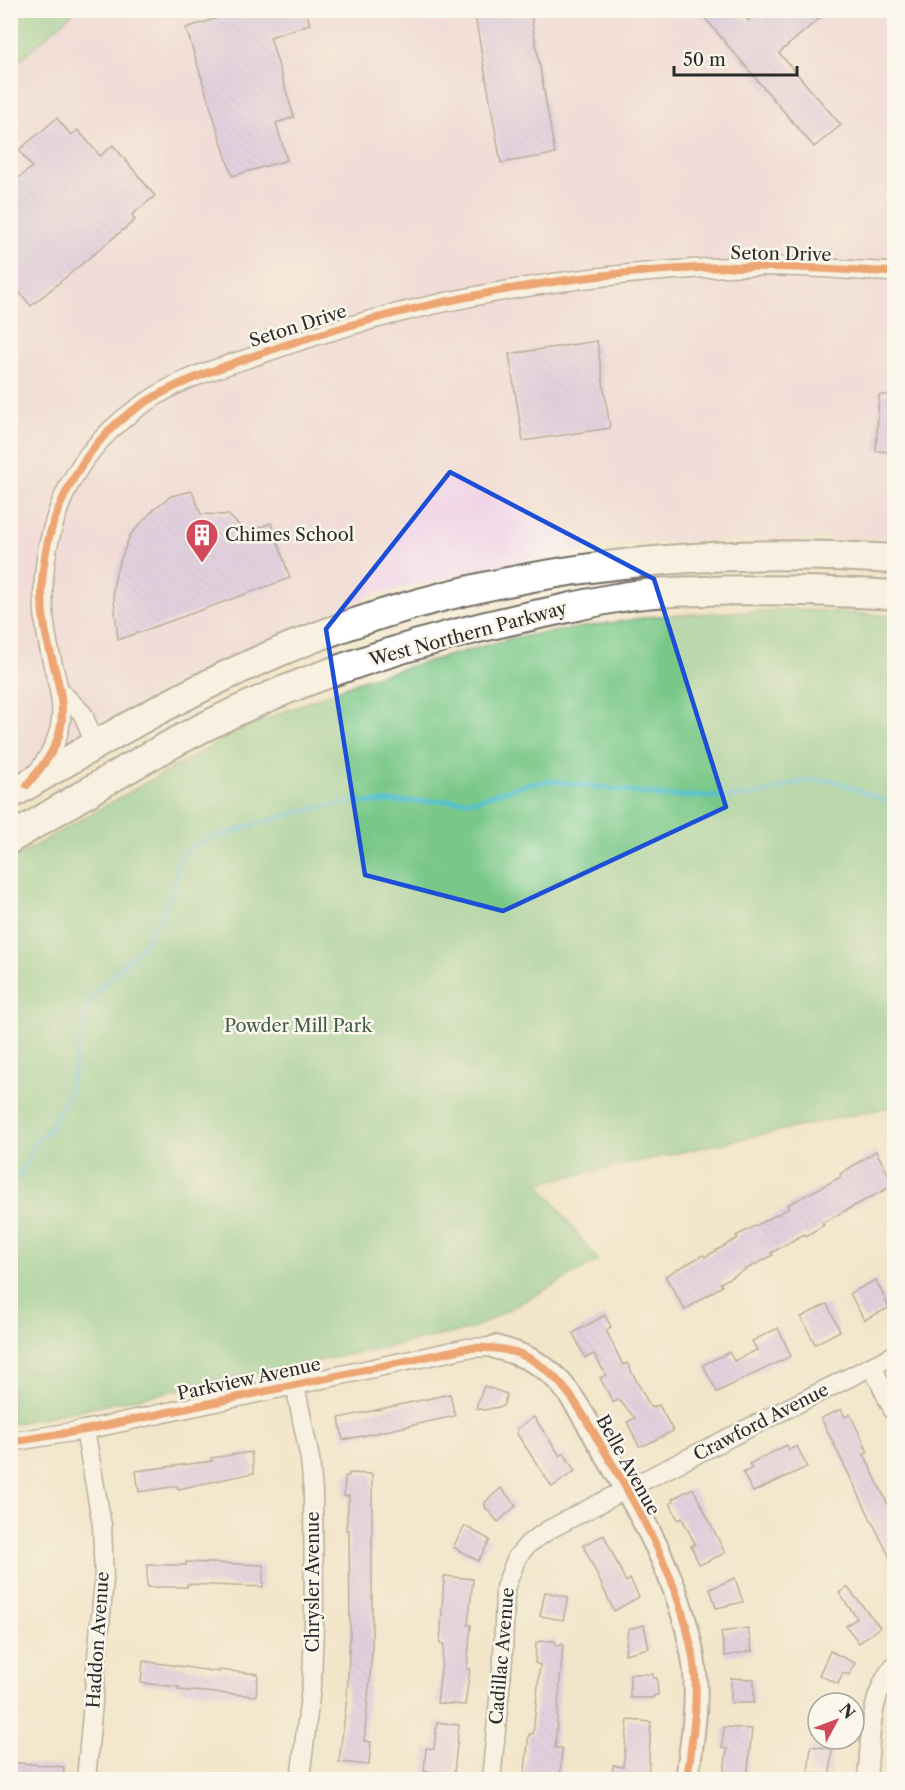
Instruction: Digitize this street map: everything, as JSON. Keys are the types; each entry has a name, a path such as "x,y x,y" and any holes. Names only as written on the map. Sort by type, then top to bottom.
{"main road":[{"name":"West Northern Parkway","path":"19,790 95,744 259,660 390,612 487,587 583,568 646,560 770,555 894,558"},
{"name":"West Northern Parkway","path":"10,838 207,726 281,692 390,653 493,624 585,603 654,594 767,590 894,595"},
{"path":"95,744 98,786"}],"street":[{"name":"Seton Drive","path":"19,790 54,747 60,732 61,692 45,627 42,597 43,573 50,534 65,493 86,458 111,429 158,394 217,369 333,328 498,292 603,277 731,267 894,272"},
{"path":"61,692 83,714 95,744"},
{"name":"Parkview Avenue","path":"10,1442 85,1430 467,1348 495,1347"},
{"name":"Belle Avenue","path":"495,1347 527,1358 555,1377 572,1396 627,1489 678,1595 694,1659 694,1724 687,1779"},
{"name":"Crawford Avenue","path":"627,1489 894,1355"},
{"path":"872,1366 894,1412"},
{"name":"Chrysler Avenue","path":"294,1385 310,1460 313,1492 312,1678 300,1779"},
{"name":"Haddon Avenue","path":"85,1430 102,1525 104,1580 86,1779"},
{"name":"Cadillac Avenue","path":"491,1779 503,1659 506,1588 517,1557 528,1544 550,1529 627,1489"},
{"path":"867,1779 875,1707 885,1676 894,1666"}],"highlighted area":[{"path":"450,472 654,579 726,807 503,911 365,875 326,629"}],"shaded area":[{"path":"75,11 894,11 894,541 866,537 611,544 375,593 176,682 11,776 10,68"}],"green space":[{"path":"11,10 75,10 75,11 11,68"},
{"name":"Powder Mill Park","path":"794,609 894,616 894,1106 539,1183 598,1261 473,1329 11,1424 11,859 241,729 365,679 512,638 656,616"}],"building":[{"path":"243,10 306,10 310,24 270,37 294,117 276,123 287,160 232,176 186,28"},
{"path":"474,10 530,10 555,154 501,163"},
{"path":"698,10 739,10 748,21 761,10 829,10 779,53 841,125 814,147"},
{"path":"57,118 71,135 78,130 100,156 113,145 155,196 132,215 135,220 31,306 10,281 10,185 32,167 19,150"},
{"path":"597,341 610,428 523,441 509,354"},
{"path":"879,395 894,395 894,452 876,451"},
{"name":"Chimes School","path":"192,491 201,514 228,515 247,532 271,523 290,578 118,640 113,590 116,572 130,535 156,507 171,496"},
{"path":"876,1151 894,1185 822,1223 824,1225 806,1236 804,1234 771,1253 773,1255 720,1283 722,1286 685,1310 665,1276 703,1255 705,1257 738,1238 736,1236 789,1208 787,1205 841,1177 840,1174"},
{"path":"876,1280 889,1308 864,1320 850,1293"},
{"path":"827,1304 840,1331 815,1344 801,1317"},
{"path":"605,1315 611,1327 606,1330 623,1365 627,1363 651,1408 659,1405 673,1431 645,1445 639,1446 627,1422 635,1418 619,1400 613,1402 600,1378 606,1375 594,1354 585,1358 573,1333"},
{"path":"778,1328 791,1356 717,1392 703,1365 729,1352 734,1361 757,1350 752,1341"},
{"path":"484,1386 507,1394 503,1406 484,1410 476,1408"},
{"path":"450,1394 455,1416 343,1440 339,1418"},
{"path":"841,1409 845,1417 850,1414 868,1452 864,1454 894,1518 894,1566 821,1418"},
{"path":"534,1417 560,1456 564,1453 575,1471 552,1487 517,1434 517,1429"},
{"path":"787,1445 789,1450 797,1446 807,1467 753,1492 743,1473 752,1468 749,1464"},
{"path":"251,1452 254,1473 178,1489 177,1486 139,1492 136,1471 212,1461 211,1458"},
{"path":"349,1473 372,1474 372,1654 364,1741 371,1742 369,1765 339,1762 347,1698 350,1633 349,1530 346,1530 349,1496 344,1496 345,1476 349,1476"},
{"path":"501,1488 516,1506 498,1522 485,1507 485,1502"},
{"path":"693,1488 725,1553 699,1564 691,1546 695,1544 682,1518 678,1520 670,1503 674,1501 672,1499"},
{"path":"465,1526 490,1540 478,1561 453,1547"},
{"path":"604,1535 626,1582 630,1579 639,1597 614,1611 583,1545"},
{"path":"186,1562 263,1565 263,1587 187,1584 187,1587 147,1587 147,1565 186,1565"},
{"path":"444,1576 473,1579 468,1625 471,1625 467,1669 470,1669 465,1705 437,1703 444,1644 440,1644"},
{"path":"735,1578 743,1602 716,1608 710,1589"},
{"path":"847,1587 880,1627 859,1643 846,1626 857,1618 839,1593"},
{"path":"545,1592 568,1597 563,1620 540,1616"},
{"path":"644,1625 649,1648 625,1654 628,1629"},
{"path":"748,1628 752,1651 725,1656 721,1632"},
{"path":"555,1641 556,1646 563,1644 555,1748 562,1748 560,1779 524,1779 529,1734 533,1734 540,1665 535,1663 536,1643"},
{"path":"830,1651 855,1663 849,1675 843,1673 838,1684 819,1675"},
{"path":"143,1661 219,1672 219,1670 258,1674 256,1696 178,1690 179,1687 141,1683"},
{"path":"630,1674 653,1674 653,1678 657,1678 658,1695 653,1698 630,1698"},
{"path":"731,1678 754,1679 754,1703 731,1703"},
{"path":"628,1720 651,1722 648,1779 612,1779 613,1765 623,1767"},
{"path":"437,1722 459,1725 454,1774 424,1771 426,1748 434,1749"},
{"path":"724,1727 752,1729 747,1779 723,1779 727,1749 722,1748"},
{"path":"810,1751 832,1751 830,1775 808,1773"},
{"path":"10,1762 64,1767 63,1779 10,1779"}],"waterway":[{"path":"10,1184 23,1169 36,1141 49,1130 69,1092 87,1008 97,991 141,947 162,915 175,885 179,860 188,849 209,839 300,811 347,803 476,800 527,784 553,781 663,796 735,797 760,794 807,780 834,781 894,804"}],"cycle path":[{"path":"27,785 53,749 62,722 61,695 45,629 42,599 45,553 53,524 71,482 87,457 105,434 143,404 175,386 208,372 316,335 433,304 492,292 552,282 672,269 772,267 894,272"},
{"path":"10,1442 85,1430 467,1348 503,1350 529,1358 557,1380 581,1411 644,1521 679,1601 693,1657 696,1687 687,1780"}],"place":[{"name":"Chimes School","path":"202,564"}]}
